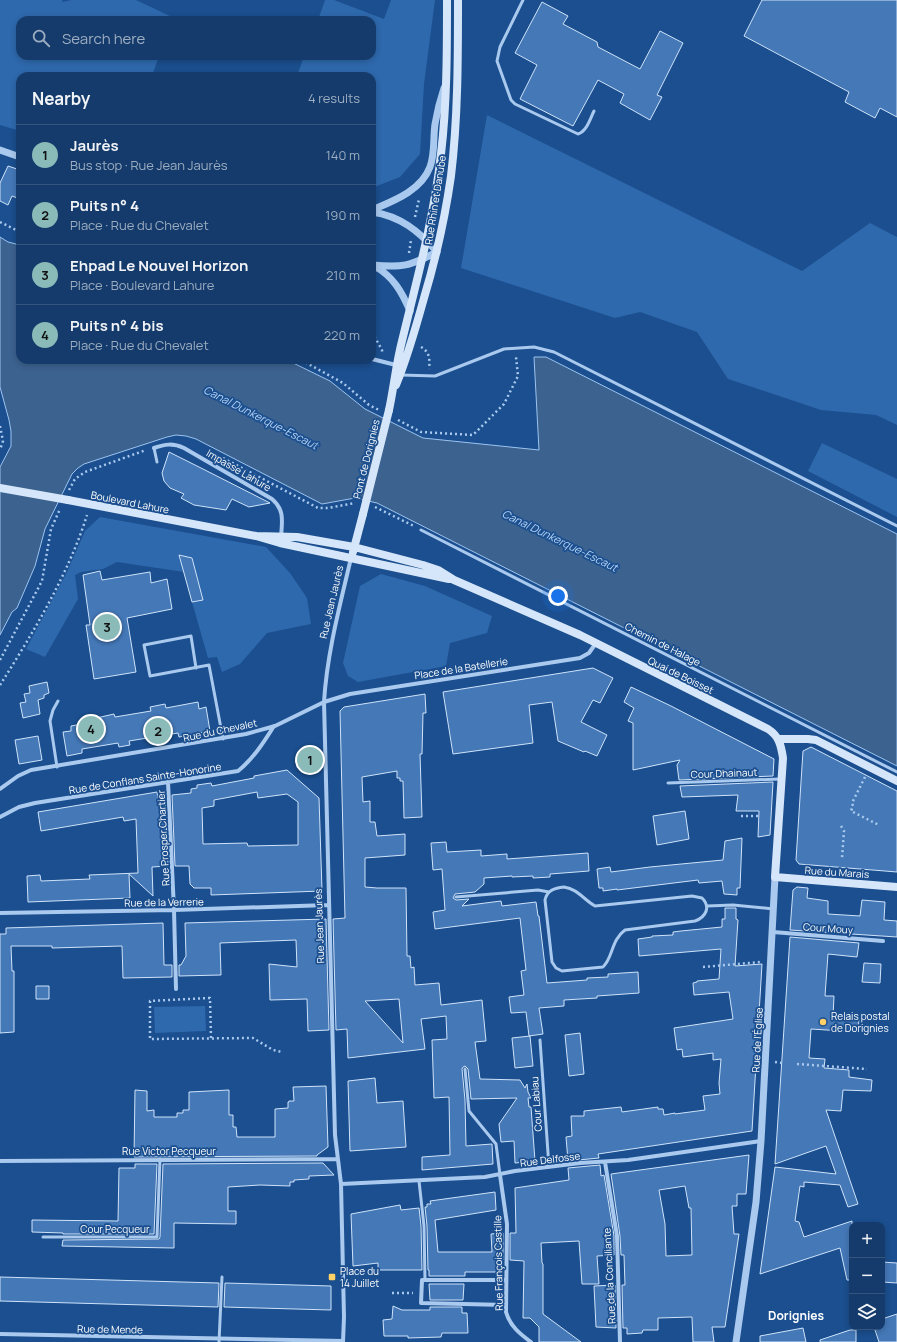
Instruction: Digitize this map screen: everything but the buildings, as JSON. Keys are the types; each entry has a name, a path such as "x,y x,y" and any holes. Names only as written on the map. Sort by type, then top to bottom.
{"main road":[{"name":"Rue Rhin et Danube","path":"398,374 396,365 423,259 441,156 446,83 447,0"},
{"name":"Rue Rhin et Danube","path":"385,411 392,396 398,374 411,344 437,252 448,198 458,93 458,0"},
{"name":"Pont de Dorignies","path":"363,514 385,411"},
{"name":"Boulevard Lahure","path":"0,488 281,540 351,558"},
{"name":"Rue Jean Jaurès","path":"351,558 363,514"},
{"name":"Boulevard Lahure","path":"281,540 297,536 354,547"},
{"name":"Quai de Boisset","path":"354,547 438,570 454,580 596,643 768,729 775,734 778,739"},
{"name":"Quai de Boisset","path":"351,558 454,580"},
{"path":"778,739 816,740 897,781"},
{"name":"Rue de l'Église","path":"775,877 783,758 778,739"},
{"name":"Rue du Marais","path":"775,877 897,887"}],"street":[{"path":"376,209 401,197 417,186 428,173 432,160 437,116 446,83"},
{"path":"0,150 16,156"},
{"path":"376,212 400,220 413,228 427,240 437,252 403,266 391,267 376,265"},
{"path":"376,268 387,275 398,286 410,311"},
{"path":"376,360 396,365"},
{"name":"Impasse Lahure","path":"154,448 166,444 177,445 205,459 267,495 277,503 282,513 281,540"},
{"name":"Rue Jean Jaurès","path":"343,1342 344,1317 341,1184 335,1135 324,702 328,660 351,558"},
{"name":"Place de la Batellerie","path":"324,702 360,692 580,658 589,653 596,643"},
{"name":"Rue du Chevalet","path":"0,789 31,770 57,767 246,734 275,726 324,702"},
{"name":"Rue de Conflans Sainte-Honorine","path":"0,817 19,808 35,803 238,771 246,765 275,726"},
{"name":"Rue Prosper Chartier","path":"168,782 176,990"},
{"name":"Rue de l'Église","path":"736,1342 755,1216 761,1141 775,877"},
{"name":"Rue de la Verrerie","path":"0,913 174,910 328,905"},
{"name":"Cour Mouy","path":"773,932 883,941"},
{"name":"Rue Delfosse","path":"341,1184 485,1177 580,1163 628,1160 761,1141"},
{"name":"Rue Victor Pecqueur","path":"0,1161 338,1159"},
{"name":"Rue de la Conciliante","path":"605,1162 617,1236 620,1342"},
{"name":"Rue François Castille","path":"500,1174 507,1224 506,1312 510,1322 518,1332 531,1342"},
{"path":"506,1280 422,1280 421,1293 421,1303 506,1305"},
{"name":"Rue de Mende","path":"0,1334 219,1341 343,1342"}],"lane":[{"path":"523,0 500,47 497,61 511,100 515,104 578,134 585,130 594,111"},
{"path":"398,374 428,377 446,373 504,349 534,347 554,352 897,526"},
{"path":"154,448 157,462"},
{"name":"Chemin de Halage","path":"421,530 897,772"},
{"path":"196,668 191,636 144,645 150,676 196,668 209,665 223,739"},
{"path":"57,767 50,721 58,700"},
{"name":"Cour Dhainaut","path":"668,783 782,778"},
{"path":"456,897 538,890 549,892 560,888 571,888 595,906 692,896 702,898 707,906 705,915 695,921 625,930 616,940 606,964 603,967 562,971 556,968 552,962 545,900 549,892"},
{"path":"707,906 733,905 774,909"},
{"name":"Cour Labiau","path":"540,1040 549,1167"},
{"path":"465,1069 469,1111 496,1144 500,1174"},
{"name":"Cour Pecqueur","path":"43,1237 157,1238 160,1159"},
{"path":"419,1181 424,1226 425,1280"},
{"path":"219,1341 222,1277"}],"path":[{"path":"0,222 16,230"},
{"path":"376,339 382,350 381,361"},
{"path":"411,344 420,346 429,356 430,363 428,377"},
{"path":"395,419 421,432 473,435 504,404 518,376 515,348"},
{"path":"308,364 342,383 369,405 385,411"},
{"path":"0,426 3,441 0,450"},
{"path":"0,660 42,581 50,529 66,500 75,479 85,472 154,448"},
{"path":"205,459 223,458 312,505"},
{"path":"0,685 23,649 66,569 83,529 90,504"},
{"path":"870,767 852,803 853,806 851,811 879,825"},
{"path":"741,816 758,816"},
{"path":"841,826 844,831 842,858"},
{"path":"703,967 771,962"},
{"path":"211,1038 210,998 150,1001 150,1039 253,1038 273,1050 282,1052"},
{"path":"797,1064 867,1069"},
{"path":"392,1294 421,1293"}],"shaded area":[{"path":"0,0 62,0 63,2 71,0 136,0 170,16 16,16 16,60 158,60 153,72 16,72 16,130 0,125"},
{"path":"325,0 334,0 384,19 391,0 435,0 424,84 420,154 400,177 376,186 376,72 298,72 303,60 376,60 376,16 319,16"},
{"path":"487,115 802,271 870,223 897,237 897,425 876,415 821,410 728,379 697,332 640,312 615,318 461,268"},
{"path":"822,443 897,479 897,517 808,471"},
{"path":"100,517 266,547 290,573 307,598 311,624 267,633 240,664 222,672 217,657 208,658 192,602 203,599 192,558 179,555 184,572 117,562 103,569 81,572 75,575 78,599 45,657 26,649 67,572 85,531"},
{"path":"381,574 425,586 492,616 487,633 450,643 446,666 358,682 348,676 343,663 360,586"},
{"path":"205,1006 206,1031 155,1033 154,1007"}],"water":[{"name":"Canal Dunkerque-Escaut","path":"0,237 8,242 16,244 16,364 295,364 330,381 365,409 423,438 539,450 534,357 546,357 897,534 897,766 377,503 355,498 322,504 196,439 186,436 176,435 167,437 84,464 72,474 45,529 35,566 17,608 12,612 0,635 0,467 11,446 11,431 0,387"}],"place":[{"name":"Ehpad Le Nouvel Horizon","path":"107,627"},
{"name":"Puits n° 4 bis","path":"91,729"},
{"name":"Puits n° 4","path":"158,731"},
{"name":"Jaurès","path":"310,760"},
{"name":"Relais postal de Dorignies","path":"823,1022"},
{"name":"Place du 14 Juillet","path":"332,1277"}],"district":[{"name":"Dorignies","path":"796,1315"}]}
